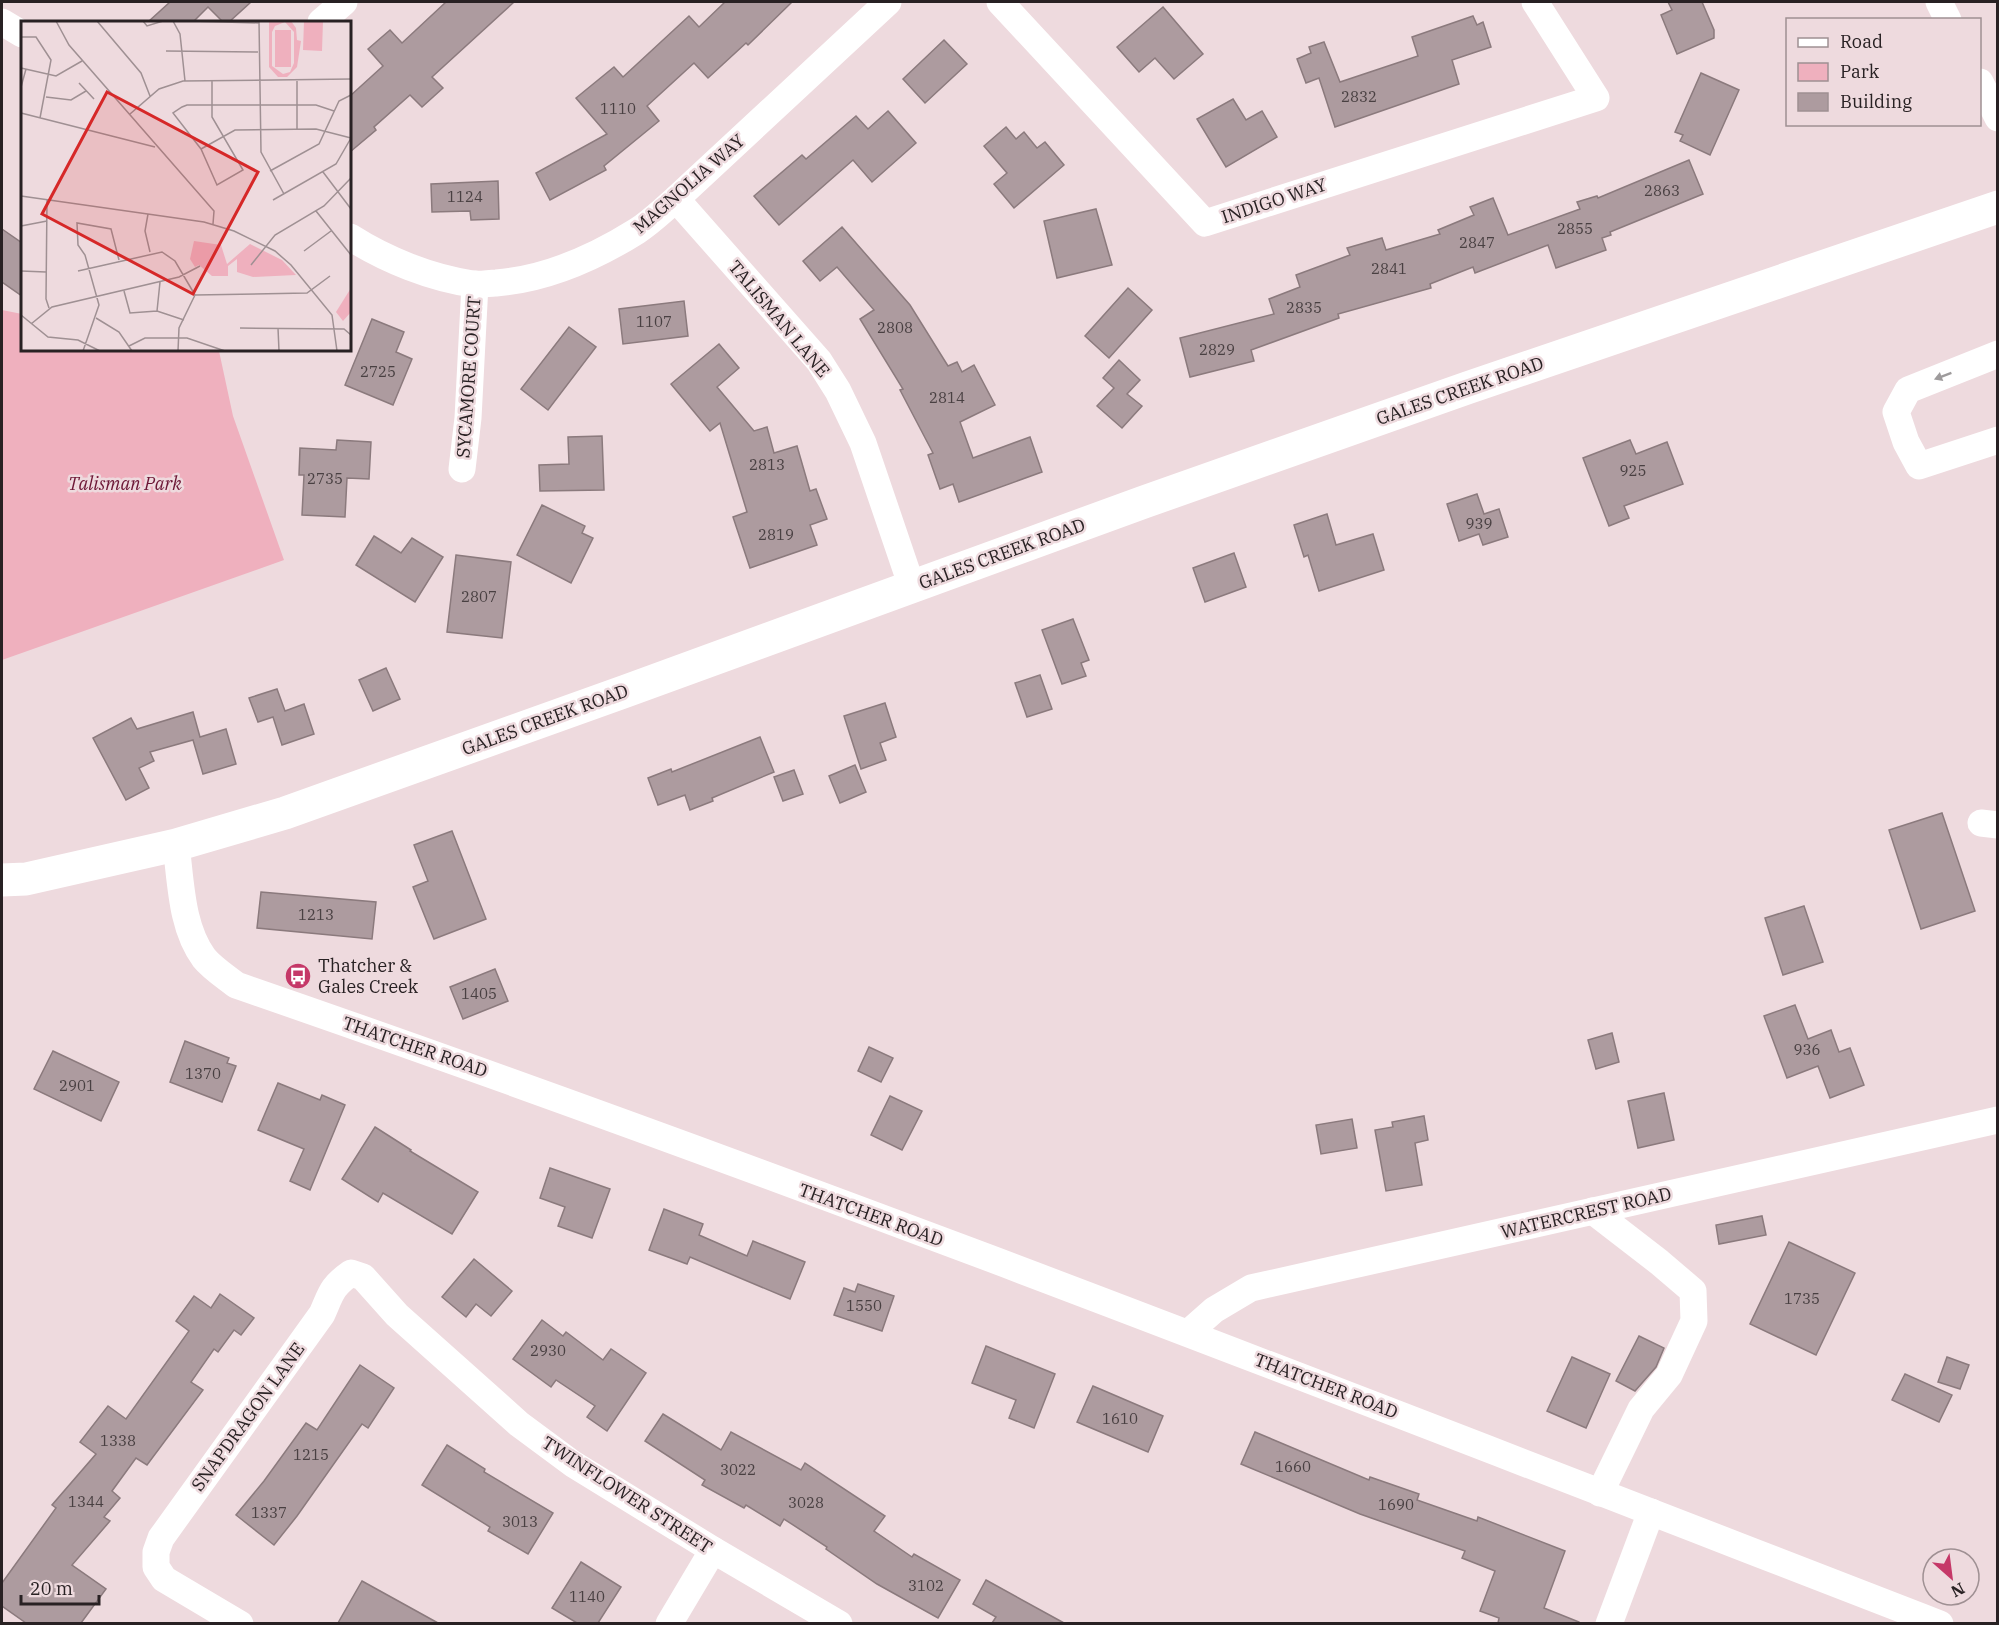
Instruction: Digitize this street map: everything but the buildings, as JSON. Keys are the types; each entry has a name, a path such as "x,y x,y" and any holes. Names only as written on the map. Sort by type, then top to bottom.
{"main road":[{"name":"GALES CREEK ROAD","path":"2,880 26,879 176,845 285,813 1467,388 1998,207"}],"street":[{"path":"322,21 344,2"},
{"name":"MAGNOLIA WAY","path":"351,238 366,248 405,264 438,276 475,284 518,281 554,273 602,251 639,230 676,199 888,2"},
{"name":"INDIGO WAY","path":"1000,2 1205,223 1596,98 1535,2"},
{"path":"1939,2 1947,18"},
{"path":"2,22 21,33"},
{"path":"1981,84 1998,118"},
{"name":"TALISMAN LANE","path":"676,199 819,361 838,391 863,443 912,587"},
{"name":"SYCAMORE COURT","path":"462,469 468,418 475,284"},
{"path":"1998,354 1908,390 1896,412 1906,442 1919,466 1998,440"},
{"name":"THATCHER ROAD","path":"176,845 182,895 190,932 205,959 236,985 482,1070 1188,1333 1940,1623"},
{"name":"WATERCREST ROAD","path":"1188,1333 1214,1310 1251,1288 1998,1120"},
{"path":"1593,1211 1693,1291 1694,1322 1670,1375 1641,1409 1600,1492"},
{"name":"TWINFLOWER STREET","path":"351,1273 363,1277 397,1316 519,1424 573,1464 713,1550 839,1623"},
{"name":"SNAPDRAGON LANE","path":"240,1623 164,1579 156,1567 156,1552 161,1538 322,1314 329,1294 340,1281 351,1273"},
{"path":"1609,1623 1651,1512"},
{"path":"669,1623 713,1550"}],"green space":[{"name":"Talisman Park","path":"2,310 21,314 21,351 219,351 233,416 284,560 2,660"}],"place":[{"name":"Thatcher & Gales Creek","path":"298,976"}]}
